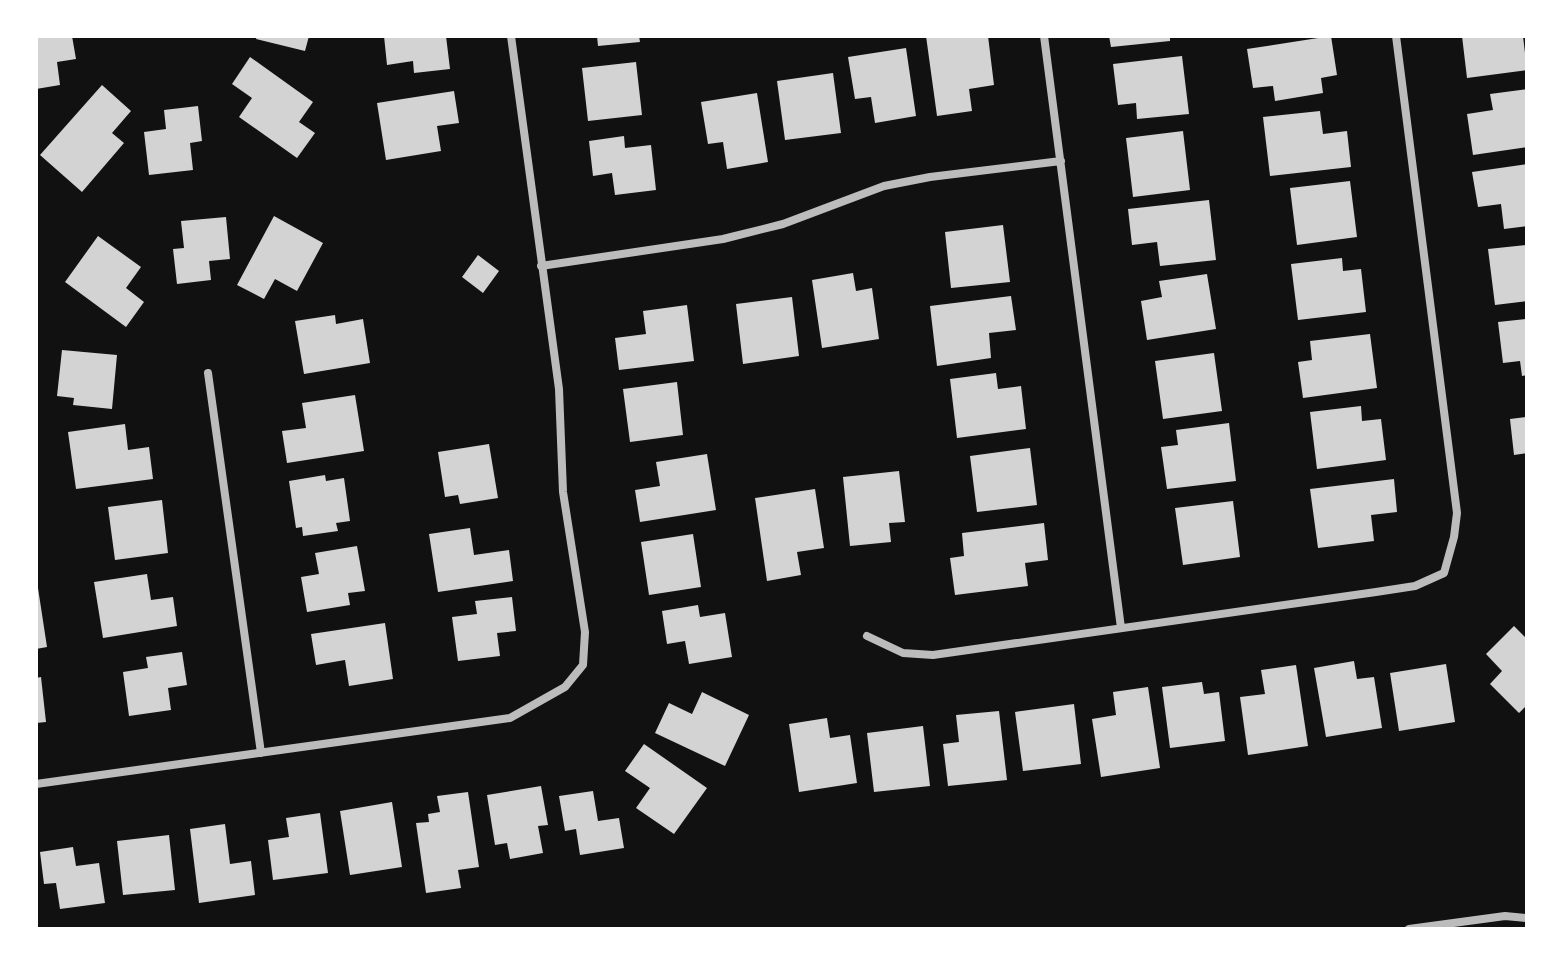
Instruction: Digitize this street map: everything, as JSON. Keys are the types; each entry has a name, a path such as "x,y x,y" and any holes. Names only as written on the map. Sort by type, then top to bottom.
{"street":[{"path":"36,784 510,718 565,687 583,665 585,632 563,492 559,389 511,36"},
{"path":"1044,36 1121,628"},
{"path":"867,636 903,653 933,655 1415,586 1444,573 1457,513 1396,36"},
{"path":"541,266 723,239 783,224 884,186 930,177 1061,161"},
{"path":"208,373 261,753"},
{"path":"1409,929 1505,916 1527,918"}],"building":[{"path":"37,36 72,36 76,59 57,62 60,85 36,89"},
{"path":"257,36 309,36 305,51 256,39"},
{"path":"384,36 446,36 450,69 414,73 413,61 387,65"},
{"path":"597,36 639,36 640,42 598,46"},
{"path":"926,36 988,36 994,85 969,89 972,111 937,116"},
{"path":"1109,36 1170,36 1170,41 1111,47"},
{"path":"1331,36 1337,75 1321,78 1323,93 1275,101 1273,86 1253,88 1247,49"},
{"path":"1462,36 1523,36 1527,70 1467,78"},
{"path":"906,48 916,116 875,123 871,97 855,99 848,57"},
{"path":"1182,56 1189,114 1137,119 1136,103 1118,105 1113,64"},
{"path":"250,57 313,102 299,122 315,133 297,158 239,117 252,98 232,84"},
{"path":"636,62 642,115 588,121 582,68"},
{"path":"833,73 841,133 785,140 777,81"},
{"path":"102,85 131,111 112,133 124,143 82,192 40,155"},
{"path":"1527,89 1527,147 1473,155 1467,114 1493,110 1490,94"},
{"path":"454,91 459,123 437,126 441,151 386,160 377,103"},
{"path":"757,93 768,162 727,169 723,142 708,144 701,102"},
{"path":"198,106 202,141 190,143 193,170 149,175 144,132 166,129 164,110"},
{"path":"1320,111 1323,134 1347,131 1351,167 1270,176 1263,117"},
{"path":"1183,131 1190,190 1133,197 1126,138"},
{"path":"624,136 625,148 651,145 656,190 615,195 612,173 593,176 589,141"},
{"path":"1527,164 1527,226 1504,229 1501,204 1478,207 1472,172"},
{"path":"1350,181 1357,237 1297,245 1290,188"},
{"path":"1209,200 1216,260 1160,266 1157,242 1132,245 1128,209"},
{"path":"274,216 323,243 297,291 275,279 264,299 237,285"},
{"path":"226,217 230,259 209,261 211,280 177,284 173,249 184,248 181,221"},
{"path":"1003,225 1010,282 951,288 945,232"},
{"path":"98,236 141,267 126,288 144,302 126,327 65,282"},
{"path":"1527,245 1527,301 1495,305 1488,249"},
{"path":"478,255 499,271 483,293 462,277"},
{"path":"1342,258 1343,271 1361,269 1366,312 1298,320 1291,264"},
{"path":"853,273 856,291 872,288 879,339 822,348 812,280"},
{"path":"1207,274 1216,329 1147,340 1141,301 1162,297 1159,281"},
{"path":"1011,296 1016,330 989,333 991,358 937,366 930,306"},
{"path":"792,297 799,356 743,364 736,304"},
{"path":"687,305 694,361 619,370 615,338 646,334 643,311"},
{"path":"335,315 336,324 363,319 370,363 304,374 295,321"},
{"path":"1527,319 1527,375 1522,376 1520,361 1503,363 1498,322"},
{"path":"1370,334 1377,388 1303,398 1298,362 1312,360 1310,341"},
{"path":"62,350 117,355 112,409 73,405 74,398 57,396"},
{"path":"1214,353 1222,411 1163,419 1155,361"},
{"path":"996,373 998,389 1021,386 1026,429 957,438 950,379"},
{"path":"677,382 683,435 630,442 623,389"},
{"path":"355,395 364,451 287,463 282,431 306,428 302,403"},
{"path":"1361,406 1362,421 1381,419 1386,460 1317,469 1310,412"},
{"path":"1527,417 1527,453 1514,455 1510,419"},
{"path":"1229,423 1236,481 1167,489 1161,447 1178,445 1176,430"},
{"path":"125,424 128,450 149,447 153,479 76,489 68,432"},
{"path":"489,444 498,498 460,504 458,495 445,497 438,452"},
{"path":"1030,448 1037,505 977,512 970,456"},
{"path":"707,454 716,510 640,522 635,490 660,486 656,462"},
{"path":"899,471 905,522 889,523 891,542 850,546 843,477"},
{"path":"325,475 326,481 344,478 350,521 336,523 338,531 303,536 302,527 296,528 289,481"},
{"path":"1394,479 1397,512 1371,515 1374,541 1318,548 1310,489"},
{"path":"815,489 824,548 797,552 801,575 767,581 755,498"},
{"path":"162,500 168,553 115,560 108,507"},
{"path":"1233,501 1240,557 1183,565 1175,508"},
{"path":"1044,523 1048,560 1025,563 1028,586 955,595 950,558 964,556 962,533"},
{"path":"470,528 474,555 509,550 513,581 438,592 429,534"},
{"path":"693,534 701,587 649,595 641,542"},
{"path":"357,546 365,591 348,593 350,605 307,612 301,577 319,574 315,553"},
{"path":"147,574 151,600 173,597 177,626 103,638 94,582"},
{"path":"36,589 47,647 36,649"},
{"path":"512,597 516,631 497,633 500,656 458,661 452,617 477,614 475,601"},
{"path":"698,605 700,617 725,613 732,657 689,664 685,641 667,644 662,611"},
{"path":"385,623 393,679 349,686 345,660 316,665 311,634"},
{"path":"1514,626 1527,639 1527,705 1519,713 1490,684 1502,671 1486,654"},
{"path":"182,652 187,685 168,688 171,710 129,716 123,672 148,668 146,657"},
{"path":"1354,661 1357,679 1374,677 1382,728 1326,737 1314,668"},
{"path":"1446,664 1455,722 1399,731 1390,673"},
{"path":"1296,665 1308,746 1248,755 1240,697 1265,694 1261,670"},
{"path":"41,677 46,722 36,723 36,678"},
{"path":"1202,682 1204,694 1219,692 1225,741 1170,748 1162,687"},
{"path":"1148,687 1160,768 1101,777 1092,719 1116,715 1113,692"},
{"path":"702,692 749,715 725,766 655,733 669,703 692,714"},
{"path":"1074,704 1081,764 1023,771 1015,712"},
{"path":"999,711 1007,780 948,786 943,744 959,742 956,715"},
{"path":"827,718 830,738 850,735 857,783 799,792 789,724"},
{"path":"923,726 930,786 874,792 867,733"},
{"path":"644,744 707,788 674,834 636,808 650,788 625,771"},
{"path":"541,786 548,825 538,826 543,853 510,859 507,843 495,845 487,795"},
{"path":"593,791 598,821 619,818 624,848 580,855 576,829 565,831 559,796"},
{"path":"468,792 479,867 458,870 461,888 426,893 416,823 429,822 428,814 440,812 437,796"},
{"path":"392,802 402,867 350,875 340,811"},
{"path":"320,813 328,873 273,880 268,840 289,837 286,818"},
{"path":"225,824 230,864 251,861 255,895 199,903 190,829"},
{"path":"169,835 175,890 123,895 117,841"},
{"path":"73,847 76,866 99,863 105,903 60,909 56,883 44,884 40,852"}]}
